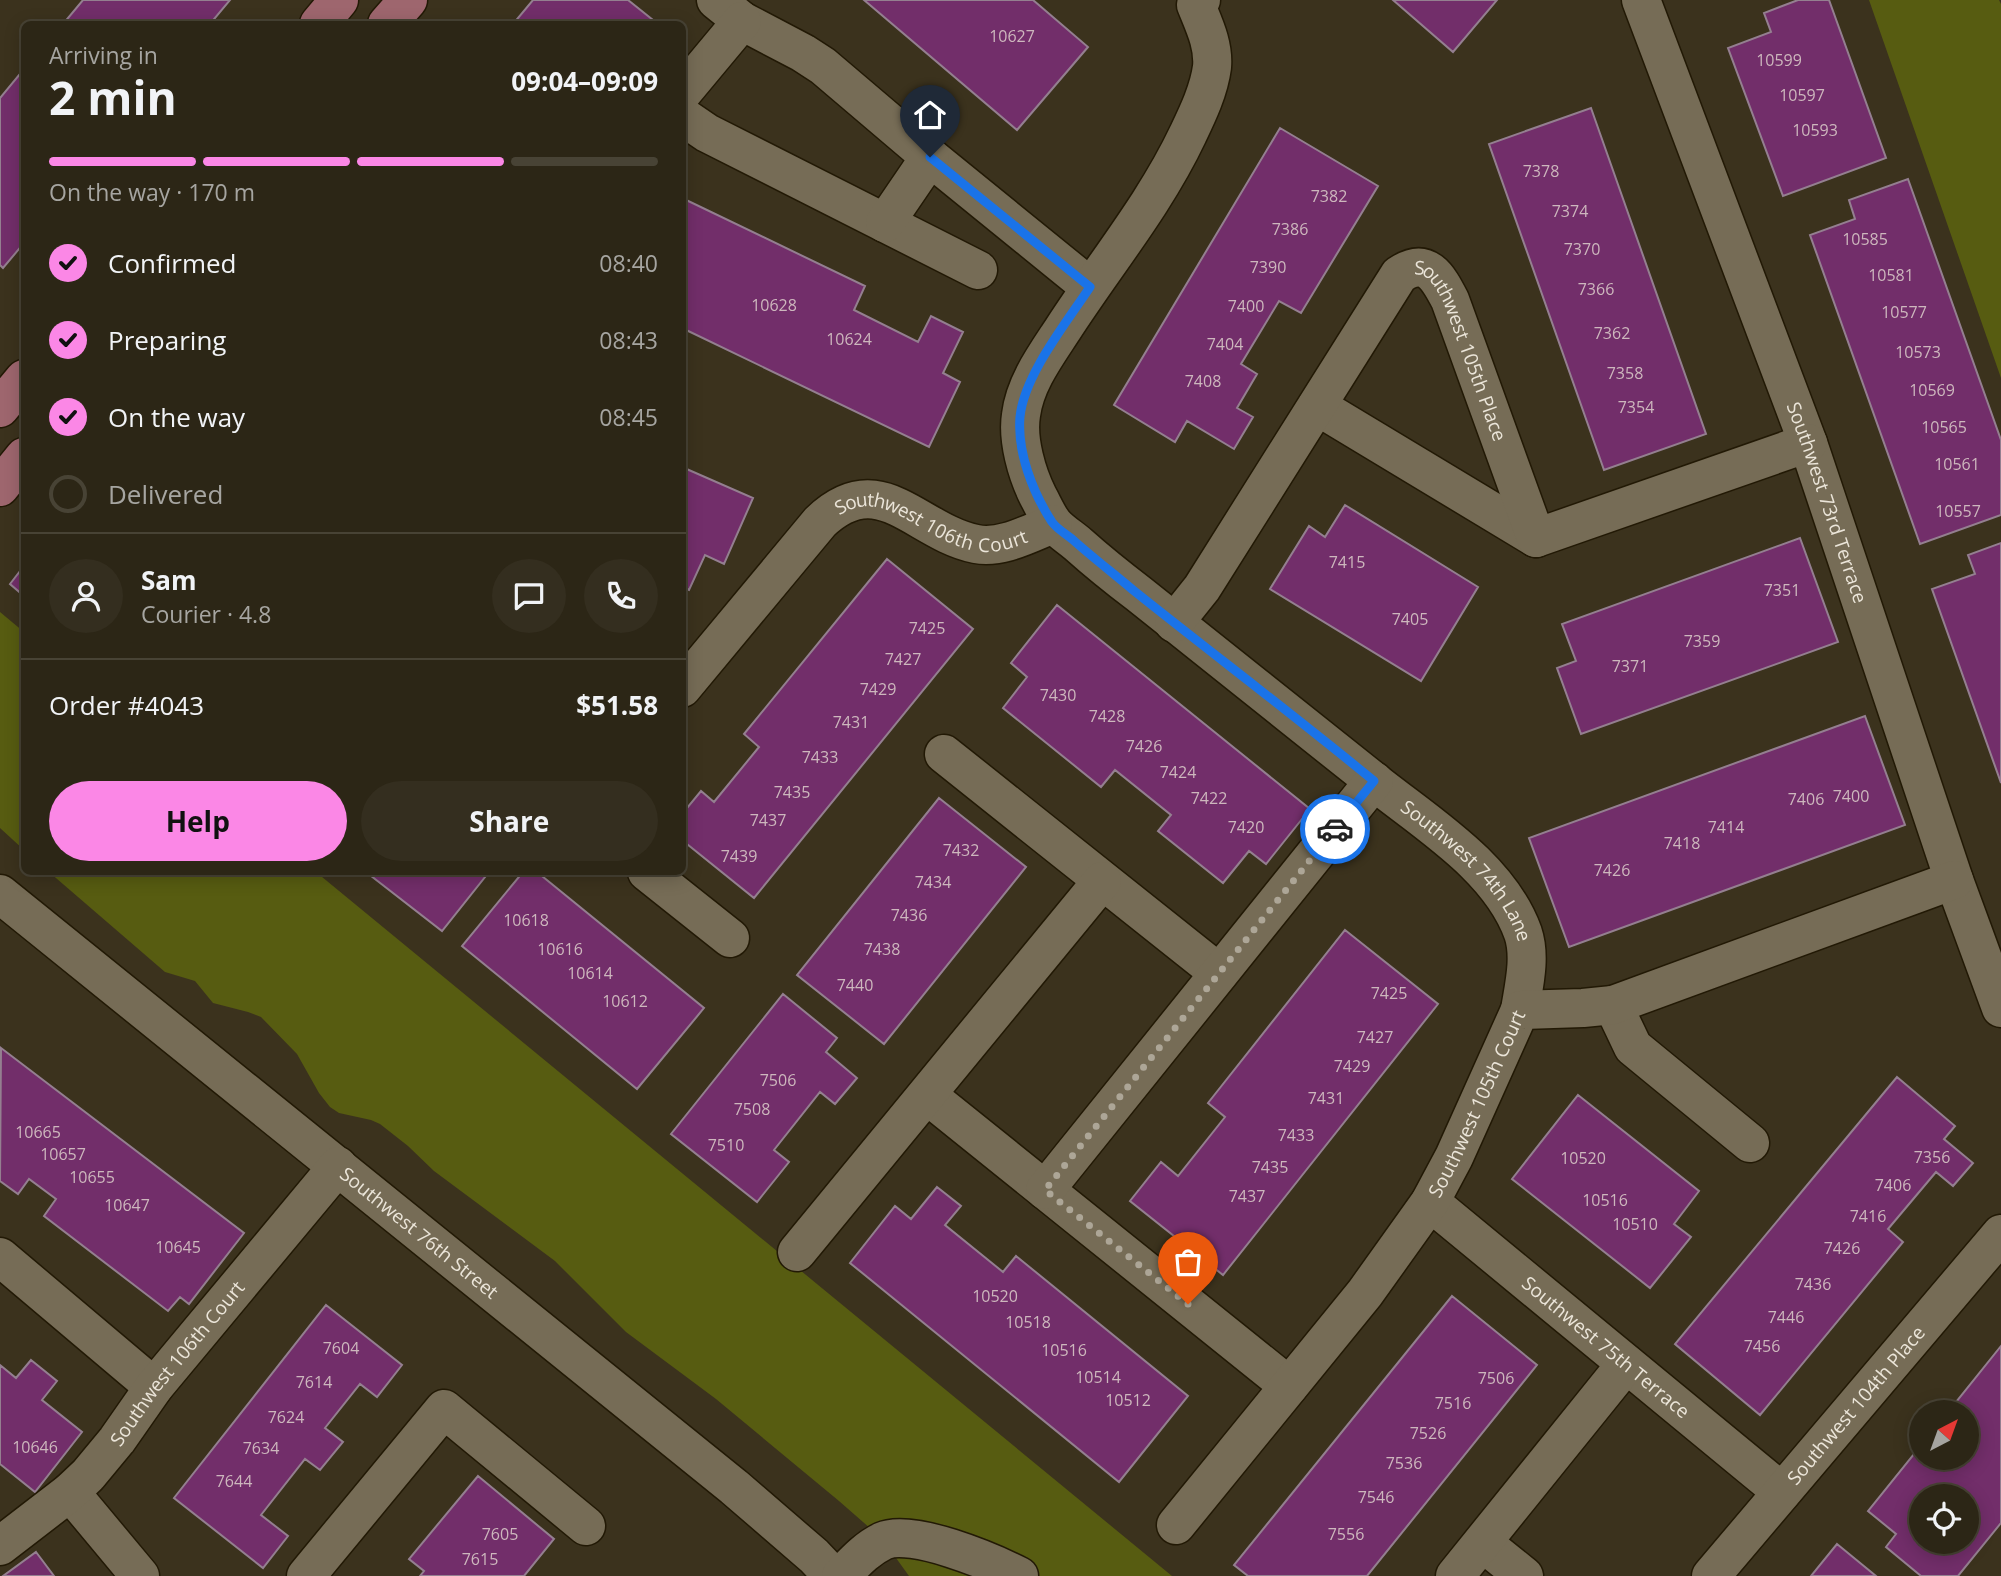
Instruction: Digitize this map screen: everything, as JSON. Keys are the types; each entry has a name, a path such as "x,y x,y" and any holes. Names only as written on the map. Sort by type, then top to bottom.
{"main road":[{"path":"322,21 339,0"},
{"path":"390,21 408,0"},
{"path":"0,408 21,383"},
{"path":"0,486 21,461"}],"street":[{"name":"Southwest 73rd Terrace","path":"1641,0 1808,443 1954,880 2001,1008"},
{"name":"Southwest 106th Court","path":"686,680 820,522 832,510 845,503 863,499 894,504 939,530 977,544 995,544 1014,539 1053,524 1027,469 1020,416 1041,362 1090,287 1152,201 1169,173 1205,95 1212,65 1209,36 1196,2"},
{"path":"686,86 729,10 823,66 1090,287"},
{"path":"686,119 707,132 978,270"},
{"path":"885,223 930,157"},
{"name":"Southwest 105th Place","path":"1174,623 1202,588 1399,275 1408,269 1420,267 1431,271 1450,300 1536,538"},
{"path":"1317,406 1536,538 1808,443"},
{"name":"Southwest 74th Lane","path":"1053,524 1471,860 1505,897 1524,935 1527,953 1520,1010"},
{"path":"944,754 1219,973"},
{"path":"1045,1190 1374,781"},
{"path":"651,875 730,938"},
{"name":"Southwest 105th Court","path":"1176,1525 1365,1293 1430,1202 1454,1157 1520,1010 1614,1005 1954,880"},
{"path":"797,1252 1102,881"},
{"name":"Southwest 76th Street","path":"0,894 734,1487 814,1556 833,1576"},
{"path":"1614,1005 1633,1047 1750,1143"},
{"path":"927,1095 1289,1386"},
{"name":"Southwest 106th Court","path":"0,1546 88,1475 155,1387 338,1166"},
{"name":"Southwest 75th Terrace","path":"1430,1202 1782,1492"},
{"name":"Southwest 104th Place","path":"1711,1576 2001,1234"},
{"path":"0,1257 155,1387"},
{"path":"1455,1576 1626,1364"},
{"path":"306,1576 444,1409 586,1526"},
{"path":"70,1492 140,1576"},
{"path":"841,1576 867,1551 886,1540 919,1539 985,1560 1019,1576"},
{"path":"1483,1543 1524,1576"}],"green space":[{"path":"1869,0 1999,0 2001,4 2001,378"},
{"path":"0,612 21,630 21,847 0,828"},
{"path":"52,875 320,875 1172,1576 909,1576 871,1529 716,1399 626,1332 555,1261 434,1171 380,1124 339,1113 330,1107 297,1054 261,1017 213,1003 195,981 165,972"}],"building":[{"path":"83,0 230,0 212,21 66,21"},
{"path":"533,0 628,0 654,21 516,21"},
{"path":"864,0 1033,0 1088,47 1017,130"},
{"path":"1393,0 1497,0 1453,52"},
{"path":"1798,0 1829,0 1886,158 1783,196 1728,48 1771,32 1764,13"},
{"path":"21,73 21,247 3,268 0,265 0,98"},
{"path":"1591,108 1706,434 1604,470 1489,144"},
{"path":"1280,128 1378,186 1301,313 1279,301 1241,364 1257,374 1237,408 1253,417 1234,449 1187,421 1175,442 1114,405"},
{"path":"1908,179 2001,440 2001,515 1920,544 1810,235 1855,219 1849,200"},
{"path":"686,200 865,286 854,310 918,342 931,316 963,332 943,373 960,382 929,447 686,330"},
{"path":"686,469 753,498 724,564 705,555 689,590 686,589"},
{"path":"1345,505 1478,587 1421,681 1270,589 1309,526 1325,537"},
{"path":"1800,538 1838,642 1581,734 1557,668 1576,661 1562,624"},
{"path":"2001,543 2001,783 1932,589 1975,574 1968,555"},
{"path":"887,559 973,629 754,898 686,843 686,809 701,791 714,802 759,747 744,734"},
{"path":"21,570 21,593 10,584"},
{"path":"1057,605 1310,809 1266,864 1249,851 1223,883 1158,831 1171,815 1115,770 1101,787 1003,708 1027,677 1011,663"},
{"path":"1865,716 1905,825 1569,947 1529,838"},
{"path":"939,798 1026,867 884,1044 797,975"},
{"path":"370,875 487,875 442,931"},
{"path":"521,875 541,875 704,1008 637,1089 462,946"},
{"path":"1345,930 1438,1004 1223,1275 1130,1201 1161,1162 1178,1176 1225,1117 1208,1103"},
{"path":"783,994 837,1038 826,1052 857,1078 835,1104 820,1092 774,1150 789,1162 757,1202 671,1134"},
{"path":"1,1048 244,1233 189,1304 180,1297 168,1311 44,1216 56,1199 29,1179 18,1194 0,1181"},
{"path":"1897,1077 1955,1126 1944,1139 1973,1163 1953,1186 1936,1172 1888,1229 1903,1242 1760,1415 1675,1344"},
{"path":"1578,1095 1699,1191 1674,1224 1691,1237 1650,1288 1512,1179"},
{"path":"937,1187 961,1206 945,1225 1003,1272 1016,1256 1188,1396 1119,1482 850,1263 895,1206 911,1219"},
{"path":"1452,1296 1537,1365 1367,1576 1248,1576 1234,1565"},
{"path":"326,1305 402,1365 377,1397 360,1384 325,1428 343,1442 320,1470 305,1459 261,1515 288,1536 263,1568 174,1498"},
{"path":"2001,1346 2001,1523 1979,1550 1979,1484 1909,1484 1909,1554 1976,1554 1958,1576 1921,1576 1886,1547 1896,1534 1868,1511 1909,1460 1909,1470 1979,1470 1979,1400 1958,1400"},
{"path":"31,1360 57,1381 42,1400 82,1432 35,1492 0,1464 0,1365 16,1378"},
{"path":"478,1476 554,1539 524,1576 420,1576 424,1571 409,1559"},
{"path":"1837,1544 1876,1576 1811,1576"},
{"path":"36,1552 54,1576 3,1576"}],"way so far":[{"path":"1188,1304 1045,1190 1335,829"}],"route":[{"path":"930,157 1090,287 1041,362 1020,416 1027,469 1053,524 1374,781 1335,829"}]}
